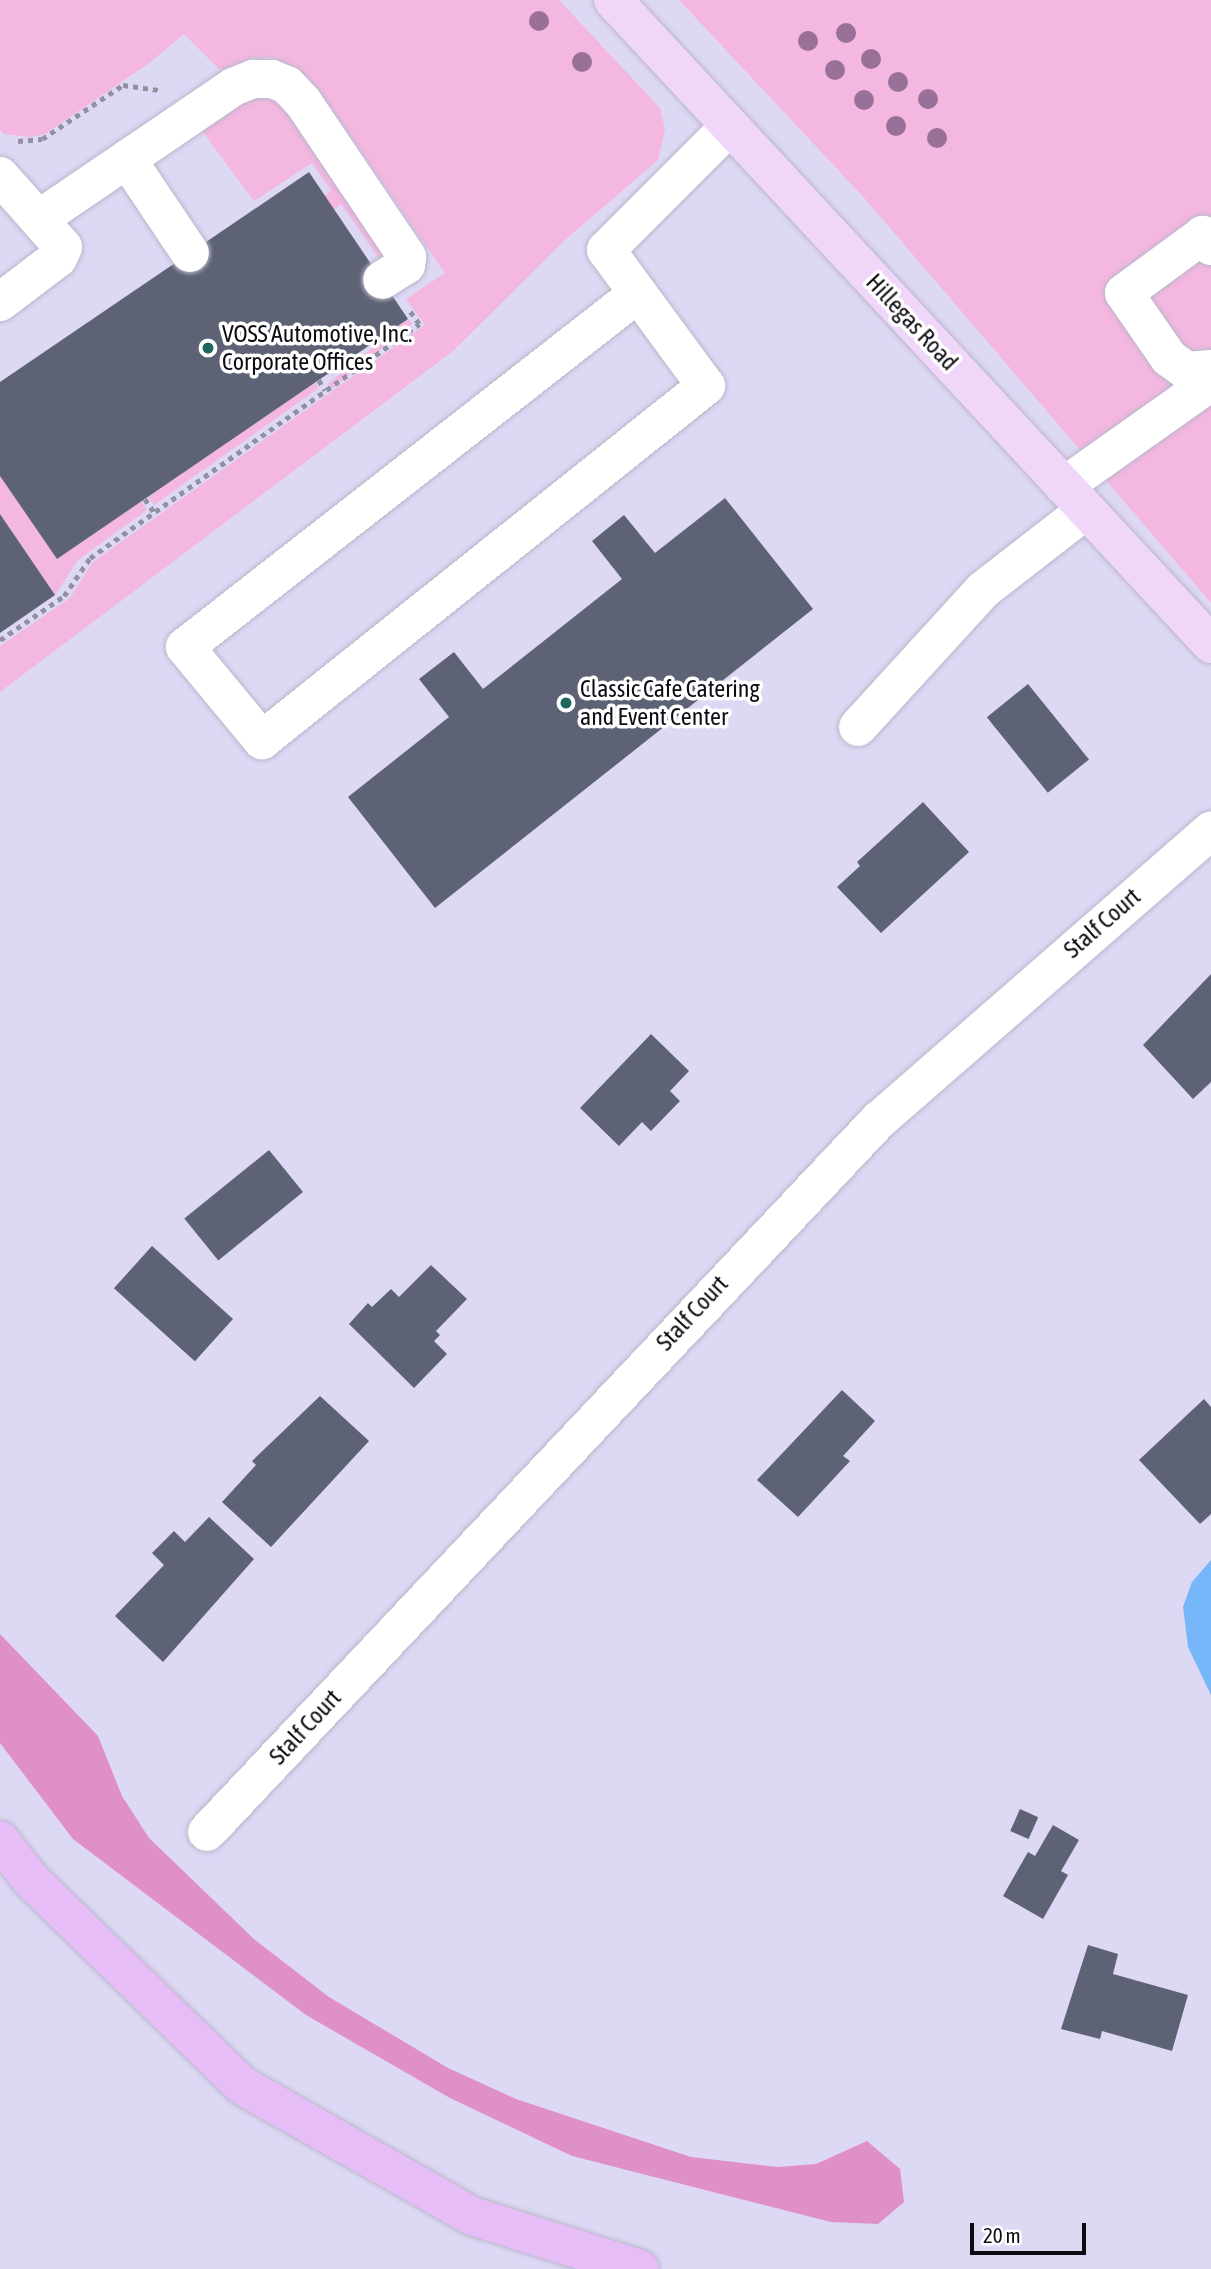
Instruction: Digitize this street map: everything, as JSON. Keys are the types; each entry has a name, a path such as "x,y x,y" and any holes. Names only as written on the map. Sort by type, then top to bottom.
{"highway":[{"path":"0,1840 30,1879 243,2086 472,2216 640,2269"}],"main road":[{"name":"Hillegas Road","path":"613,0 1211,644"}],"street":[{"path":"39,219 233,87 253,79 287,85 316,120 407,257 394,293"},
{"path":"636,295 185,647 262,740 706,386 636,295 606,250 730,126"},
{"path":"127,159 190,253"},
{"path":"0,176 63,247 58,258 0,302"},
{"path":"1211,246 1203,235 1124,293 1169,358 1187,371 1211,369"},
{"path":"858,727 983,590 1075,498 1211,382"},
{"name":"Stalf Court","path":"207,1832 663,1344 878,1121 965,1040 1211,830"}],"path":[{"path":"14,141 42,139 123,85 165,92"},
{"path":"0,640 64,596 83,564 419,324 394,293"},
{"path":"319,380 325,390"},
{"path":"145,499 154,512"}],"shaded area":[{"path":"0,0 679,0 866,200 1211,603 1211,2269 0,2269"},
{"path":"0,0 559,0 660,108 665,130 658,160 564,241 453,351 0,692 0,646 70,598 93,562 425,325 406,299 445,273 318,89 298,70 271,57 252,58 220,70 184,34 148,64 45,134 30,137 4,134 0,130"},
{"path":"679,0 1211,0 1211,603 866,200"},
{"path":"254,95 281,102 387,254 379,258 341,204 334,210 325,196 331,190 312,163 254,201 202,131"},
{"path":"408,319 412,324 332,388 328,384"},
{"path":"315,382 319,388 154,505 148,497"},
{"path":"0,476 57,559 141,501 147,510 78,560 55,595 0,514"},
{"path":"0,1634 98,1736 122,1796 149,1838 255,1940 329,1997 448,2068 516,2099 691,2157 778,2167 816,2164 867,2141 900,2169 904,2202 878,2224 831,2222 572,2156 450,2098 306,2015 73,1839 0,1743"}],"water":[{"path":"1211,1560 1211,1695 1188,1647 1183,1607 1192,1582"}],"building":[{"name":"VOSS Automotive, Inc. Corporate Offices","path":"309,172 408,319 57,559 0,476 0,382"},
{"name":"Classic Cafe Catering and Event Center","path":"725,498 813,609 435,908 348,797 449,717 419,679 454,652 483,689 622,579 592,541 624,515 655,553"},
{"path":"0,514 55,595 0,633"},
{"path":"1028,684 1089,759 1048,793 987,717"},
{"path":"923,802 969,852 881,933 837,887 860,866 857,862"},
{"path":"1211,974 1211,1082 1193,1099 1143,1045"},
{"path":"651,1034 689,1071 670,1091 680,1101 651,1131 642,1122 619,1146 580,1108"},
{"path":"269,1150 303,1192 218,1261 184,1219"},
{"path":"152,1246 233,1319 195,1361 114,1288"},
{"path":"431,1265 467,1299 436,1331 440,1335 434,1341 447,1354 414,1388 349,1324 368,1303 372,1307 391,1289 399,1297"},
{"path":"842,1390 875,1421 843,1456 850,1461 798,1517 757,1480"},
{"path":"320,1396 369,1441 271,1547 222,1502 256,1465 252,1461"},
{"path":"1204,1399 1211,1407 1211,1514 1200,1524 1139,1460"},
{"path":"209,1517 254,1559 163,1662 115,1616 164,1565 152,1553 174,1531 185,1542"},
{"path":"1020,1809 1038,1817 1029,1839 1010,1831"},
{"path":"1053,1825 1079,1840 1061,1871 1068,1875 1043,1919 1003,1896 1028,1852 1035,1856"},
{"path":"1088,1945 1118,1954 1113,1974 1188,1995 1172,2051 1102,2031 1100,2039 1061,2029"}],"place":[{"name":"VOSS Automotive, Inc. Corporate Offices","path":"208,348"},
{"name":"Classic Cafe Catering and Event Center","path":"566,703"}]}
